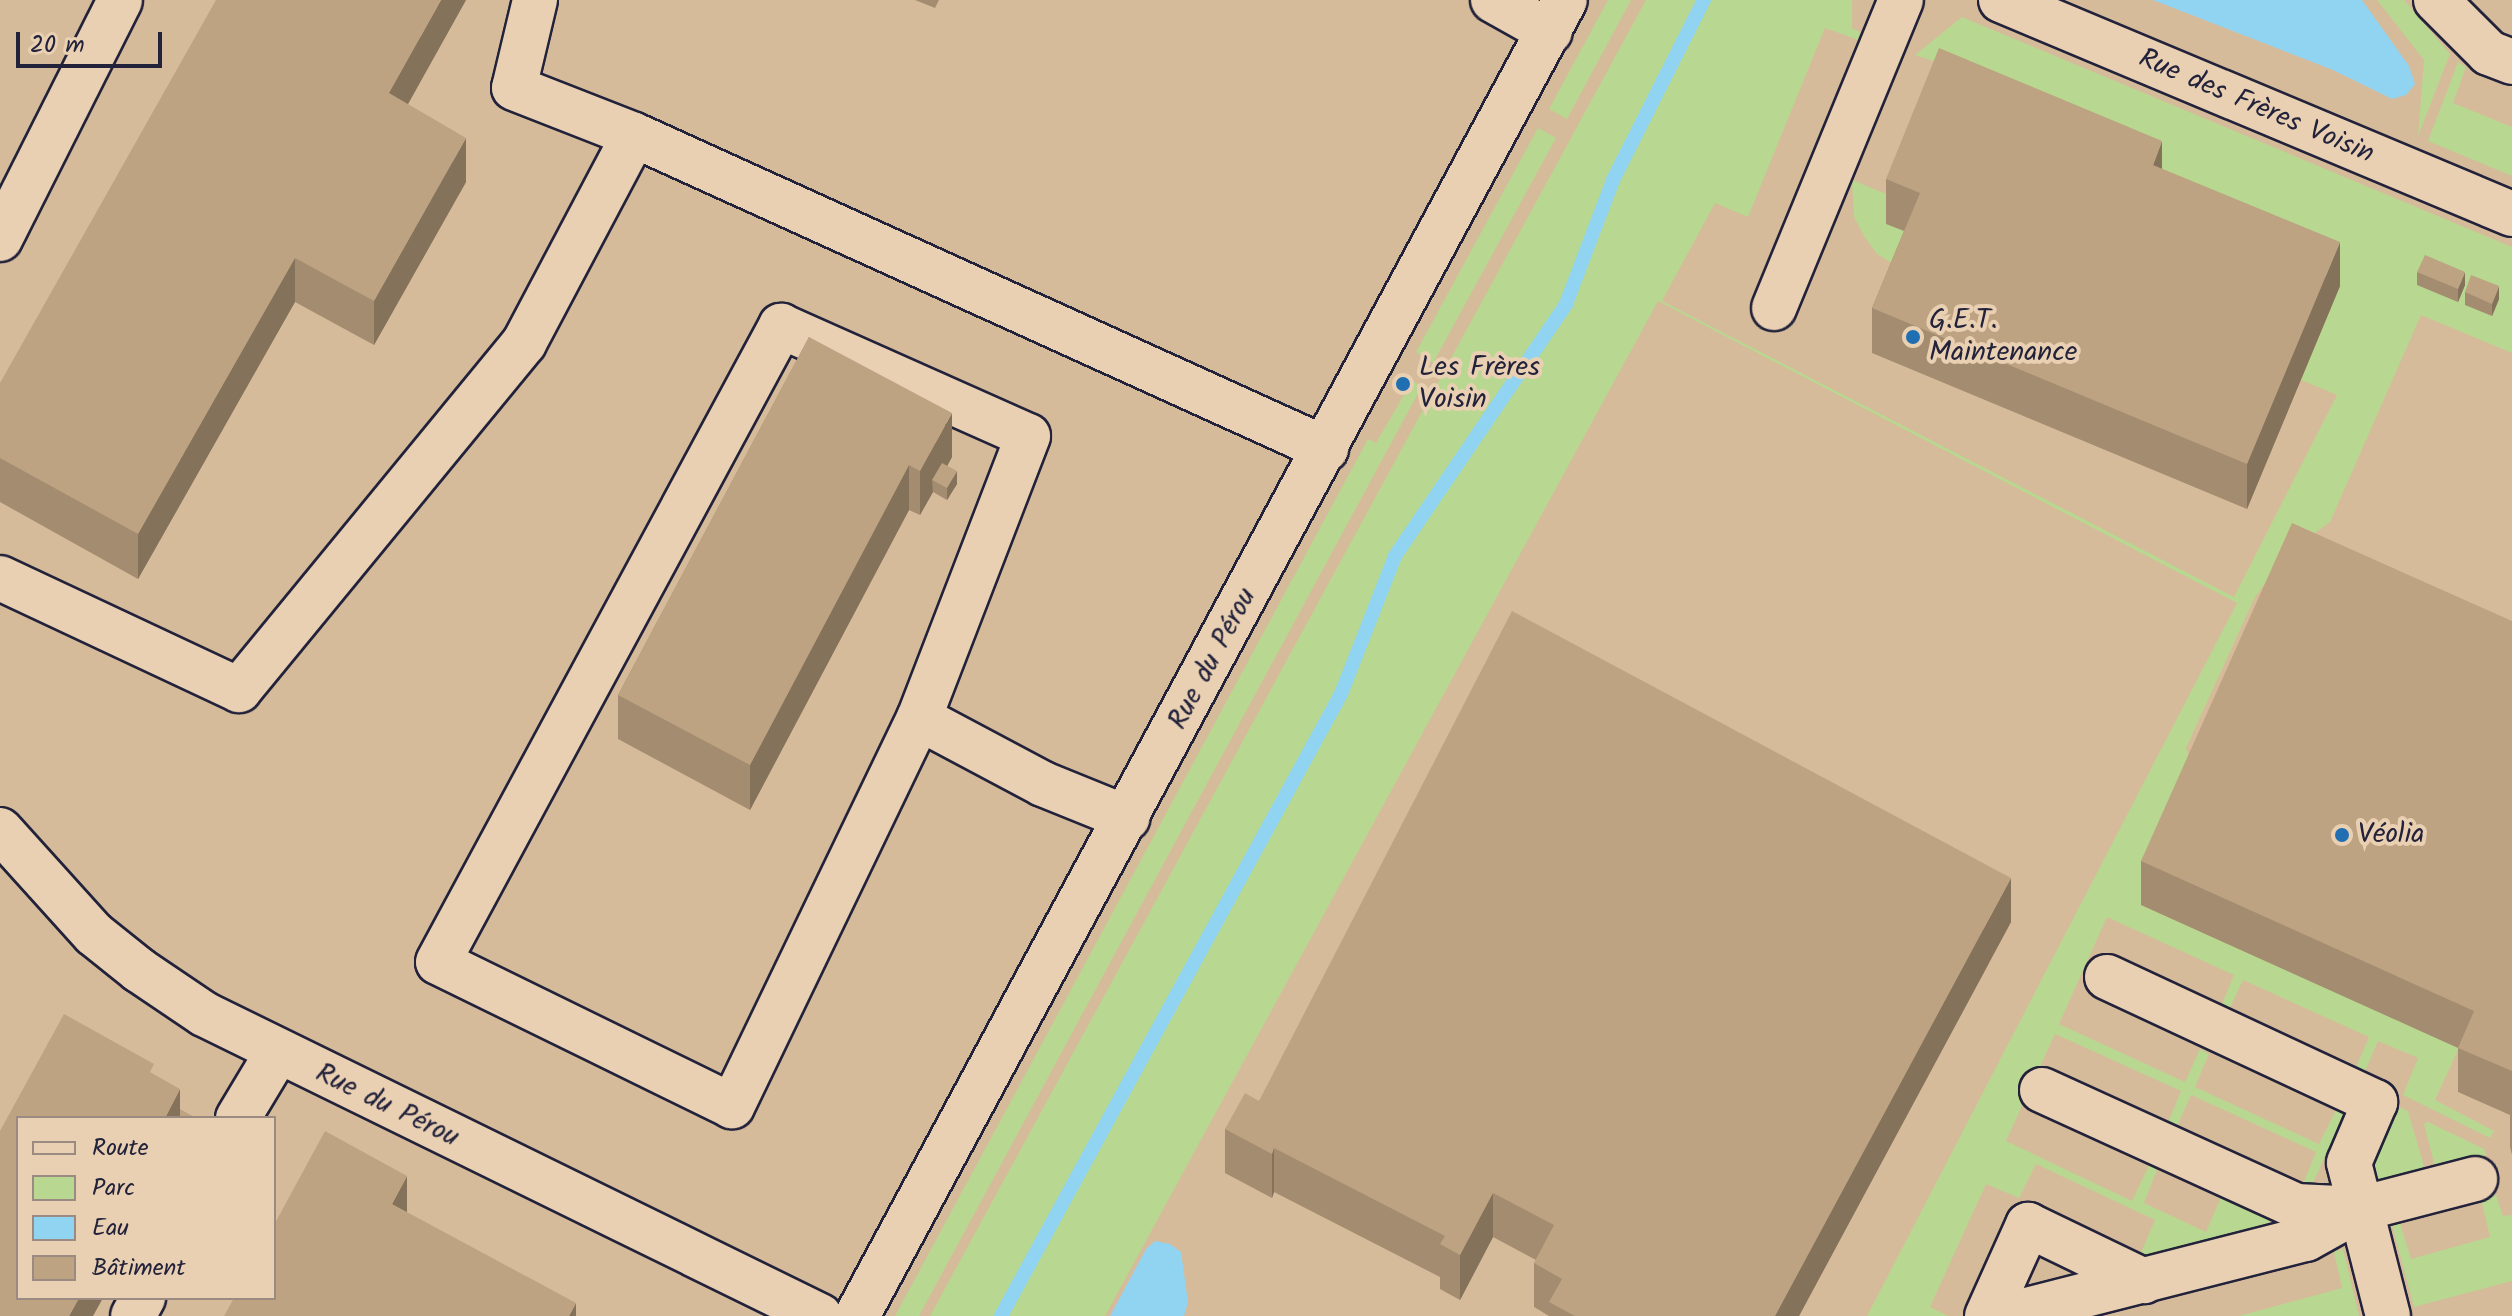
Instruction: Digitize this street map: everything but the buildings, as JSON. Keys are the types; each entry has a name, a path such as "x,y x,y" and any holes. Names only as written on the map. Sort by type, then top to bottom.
{"street":[{"path":"0,239 120,0"},
{"path":"535,0 514,88 634,135 1326,449"},
{"path":"1493,0 1558,16"},
{"path":"1774,308 1901,0"},
{"name":"Rue des Frères Voisin","path":"2001,0 2512,214"},
{"path":"2436,0 2489,53 2512,62"},
{"name":"Rue du Pérou","path":"857,1316 1558,16"},
{"path":"0,578 239,690 524,343 634,135"},
{"path":"781,326 1028,436 919,718 732,1106 438,962 781,326"},
{"path":"919,718 1043,784 1127,818"},
{"name":"Rue du Pérou","path":"0,830 94,934 139,970 204,1014 277,1053 820,1316"},
{"path":"2107,977 2375,1102 2349,1163 2388,1316"},
{"path":"239,1116 277,1053"},
{"path":"2042,1090 2296,1206 2360,1209"},
{"path":"2003,1316 2306,1239 2360,1209 2475,1179"},
{"path":"1987,1316 2028,1225 2144,1281"}],"shaded area":[{"path":"0,0 2512,0 2512,1316 0,1316"}],"green space":[{"path":"1608,0 1631,0 1567,119 1549,109"},
{"path":"1646,0 1852,0 1852,28 1860,32 1858,40 1825,28 1748,217 1715,203 1662,301 2234,597 2337,395 2301,380 2339,287 1939,63 1915,55 1962,17 2512,247 2512,353 2421,315 2330,522 2288,553 2255,597 2186,748 2190,759 2141,905 2459,1048 2435,1100 2494,1131 2490,1138 2403,1095 2418,1058 2378,1041 2363,1076 2354,1072 2369,1037 2243,980 2228,1012 2220,1009 2234,975 2107,917 2059,1024 2185,1082 2200,1049 2209,1054 2195,1087 2319,1144 2336,1110 2345,1114 2310,1189 2302,1186 2316,1152 2191,1095 2176,1129 2167,1125 2181,1091 2055,1034 2006,1141 2132,1201 2149,1165 2157,1170 2144,1203 2206,1232 2221,1197 2270,1220 2268,1226 2146,1258 2140,1255 2155,1220 2036,1164 2019,1198 1986,1184 1930,1307 1948,1316 1867,1316 2237,603 1658,301 1105,1316 930,1316"},
{"path":"2377,0 2404,0 2450,54 2418,136 2424,60"},
{"path":"2458,62 2466,67 2453,103 2512,127 2512,176 2428,141"},
{"path":"1538,128 1556,138 1433,363 1416,352"},
{"path":"1852,180 1896,198 1919,237 1898,267 1877,254 1864,236 1854,217"},
{"path":"1412,381 1422,386 919,1316 895,1316 1368,439 1376,443"},
{"path":"2397,1106 2408,1111 2425,1170 2376,1183 2371,1165"},
{"path":"2428,1122 2484,1149 2486,1155 2435,1167 2424,1124"},
{"path":"2496,1195 2503,1216 2512,1215 2512,1281 2414,1307 2392,1225 2400,1223 2411,1259 2490,1237 2481,1199"},
{"path":"2343,1249 2359,1316 2239,1316 2342,1288 2334,1252"}],"water":[{"path":"2153,0 2362,0 2409,66 2415,84 2406,95 2392,99 2333,70"},
{"path":"1155,1241 1170,1244 1181,1252 1188,1302 1184,1316 1110,1316 1146,1249"}],"waterway":[{"path":"1001,1316 1341,694 1395,556 1566,304 1613,180 1704,0"}],"place":[{"name":"G.E.T. Maintenance","path":"1913,337"},
{"name":"Les Frères Voisin","path":"1403,384"},
{"name":"Véolia","path":"2342,835"}]}
